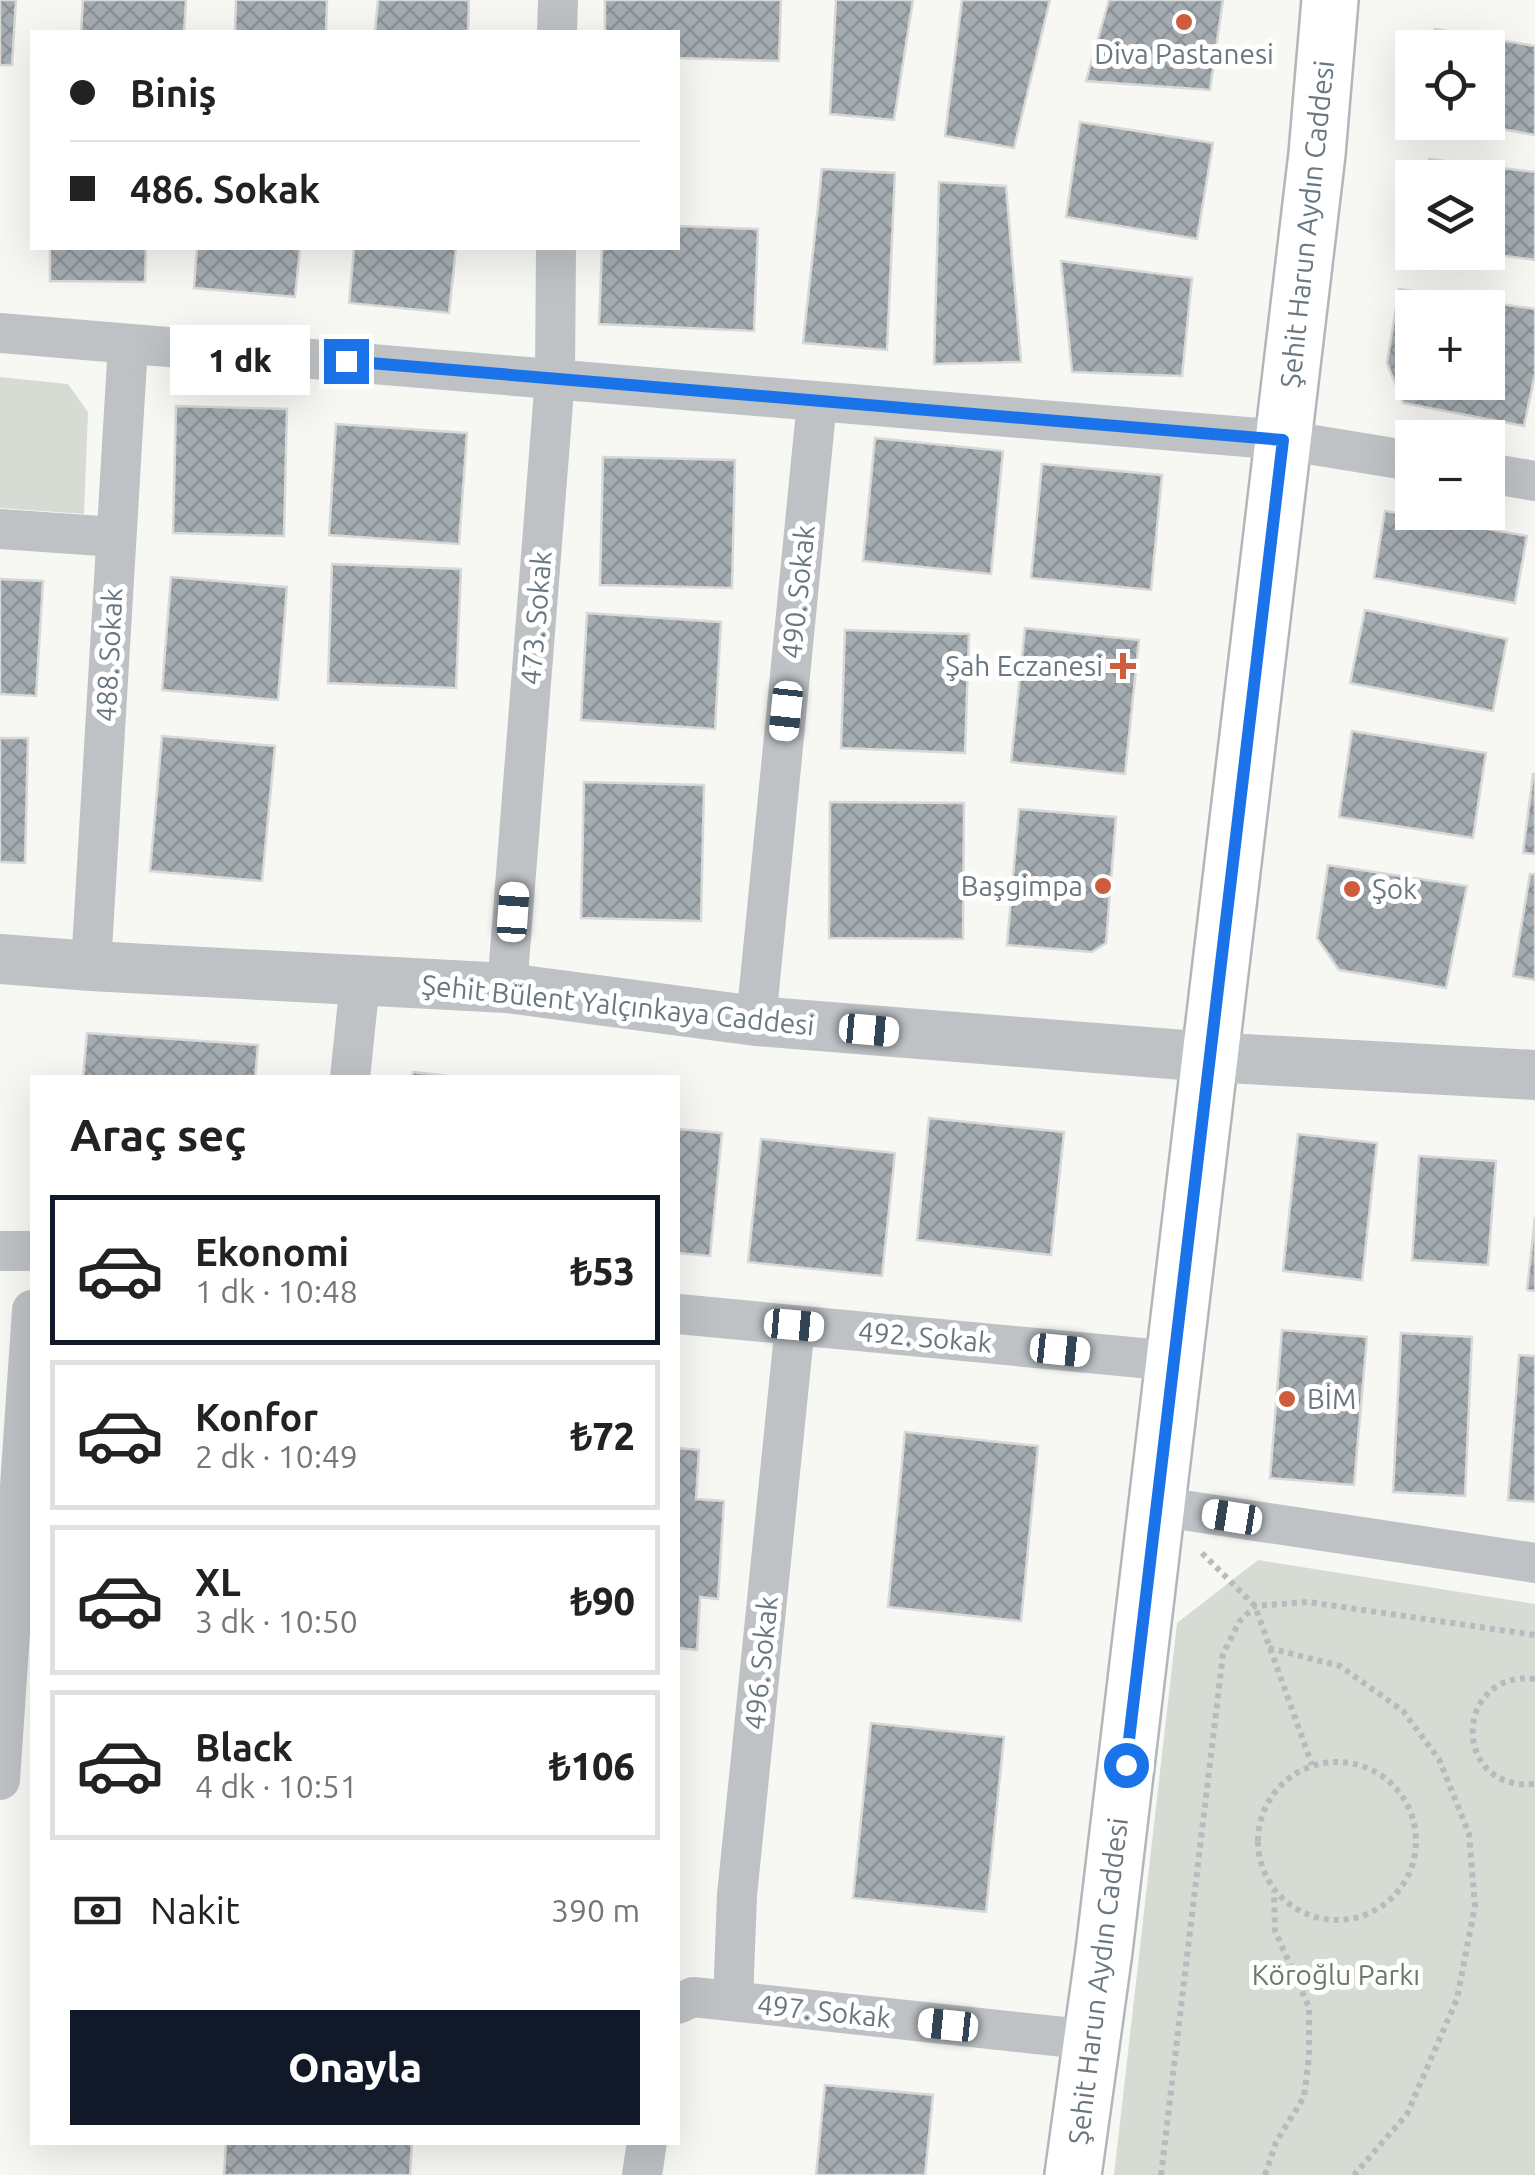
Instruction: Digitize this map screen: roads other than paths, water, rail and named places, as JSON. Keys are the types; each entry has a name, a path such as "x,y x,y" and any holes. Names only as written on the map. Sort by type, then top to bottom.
{"main road":[{"name":"Şehit Harun Aydın Caddesi","path":"1073,2175 1317,154 1330,0"}],"street":[{"path":"558,0 558,30"},
{"name":"473. Sokak","path":"507,988 556,378 556,250"},
{"path":"0,333 1283,440 1395,458"},
{"name":"488. Sokak","path":"91,966 128,344"},
{"name":"490. Sokak","path":"756,1022 817,401"},
{"path":"1505,477 1535,481"},
{"path":"0,529 116,537"},
{"name":"Şehit Bülent Yalçınkaya Caddesi","path":"0,959 507,988 756,1022 1209,1057 1535,1074"},
{"path":"350,1075 360,981"},
{"path":"0,1251 30,1251"},
{"name":"492. Sokak","path":"680,1314 1173,1360"},
{"name":"496. Sokak","path":"733,2001 737,1896 794,1325"},
{"path":"0,1780 30,1339"},
{"path":"1156,1506 1535,1563"},
{"name":"497. Sokak","path":"680,2003 693,1997 1092,2040"},
{"path":"642,2175 647,2145"}],"place":[{"name":"Diva Pastanesi","path":"1184,22"},
{"name":"Şah Eczanesi","path":"1123,666"},
{"name":"Başgimpa","path":"1103,886"},
{"name":"Şok","path":"1352,889"},
{"name":"BİM","path":"1287,1399"}],"park label":[{"name":"Köroğlu Parkı","path":"1336,1975"}]}
